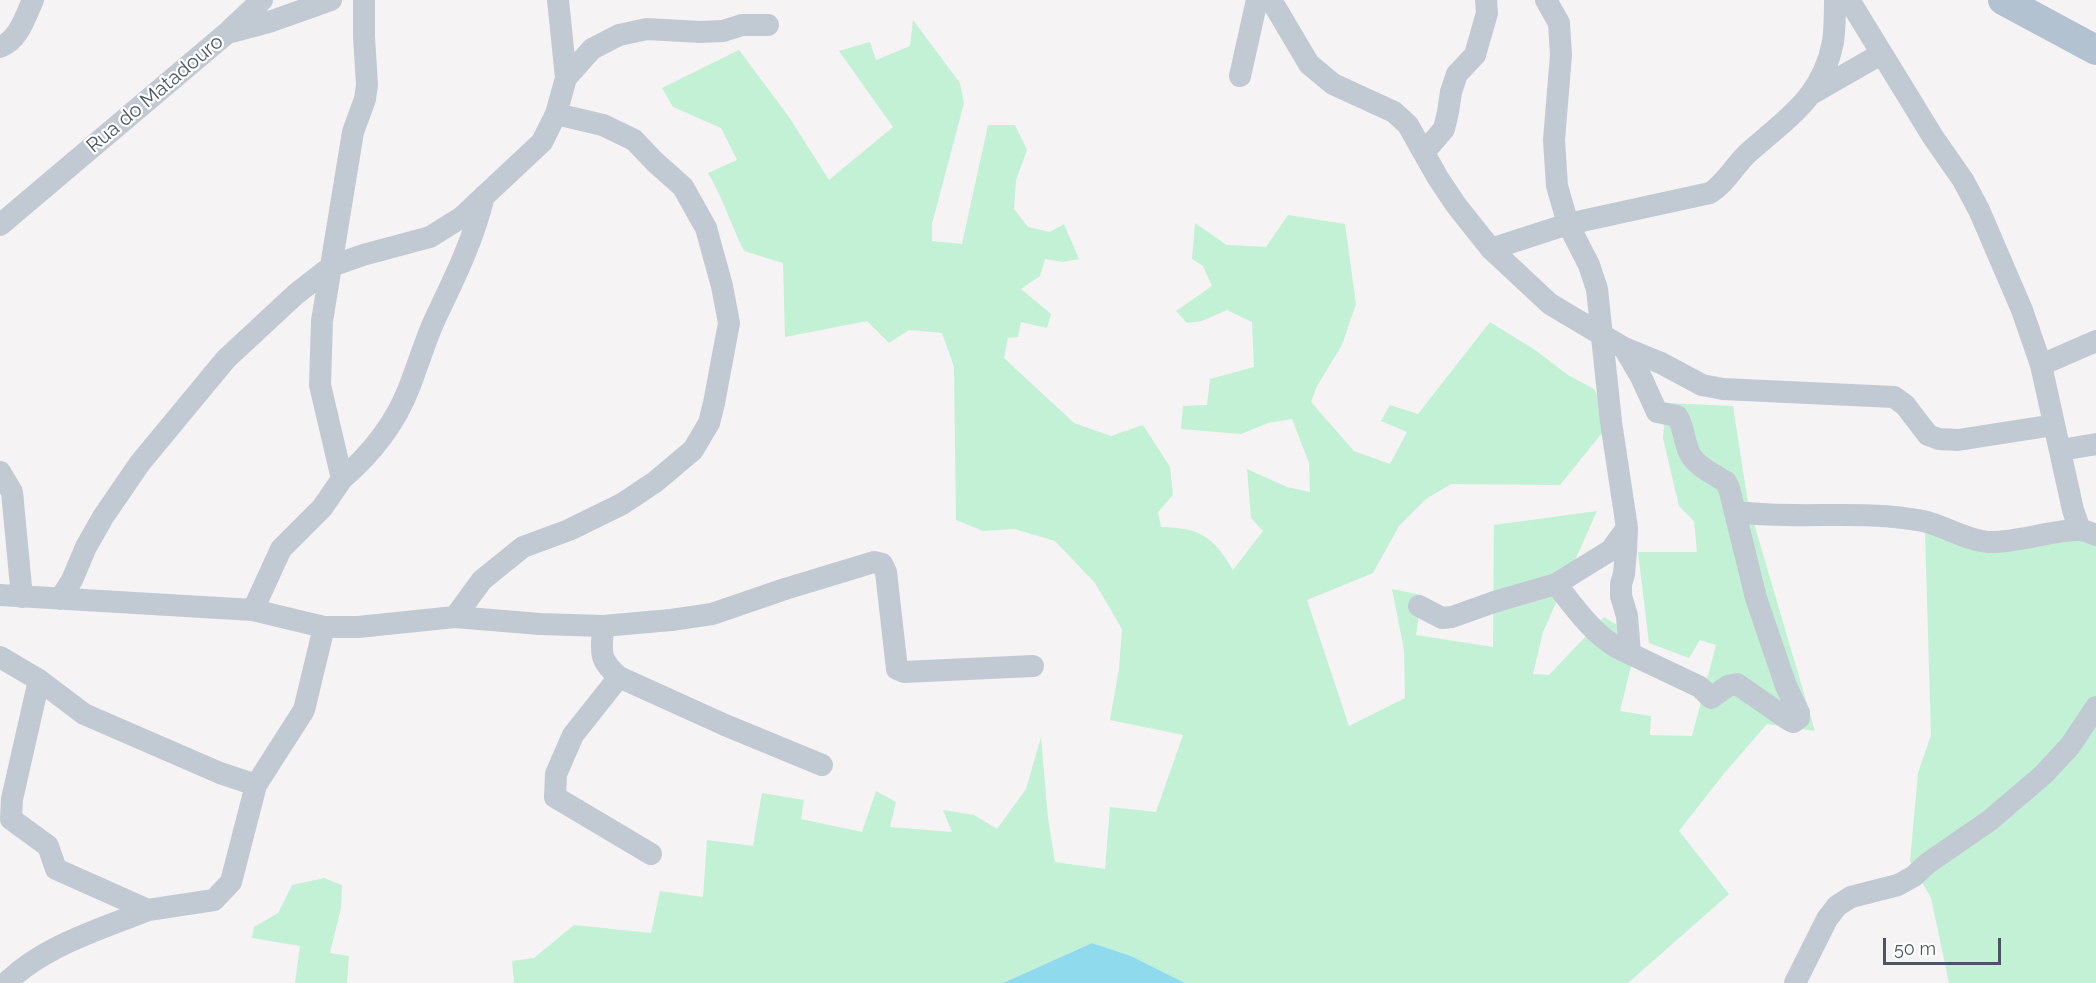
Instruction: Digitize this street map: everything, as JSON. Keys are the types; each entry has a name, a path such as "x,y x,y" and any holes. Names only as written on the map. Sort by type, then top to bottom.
{"main road":[{"path":"2004,0 2096,50"}],"street":[{"path":"0,47 15,38 33,0"},
{"path":"227,33 262,0"},
{"name":"Rua do Matadouro","path":"0,225 227,33 272,21 331,0"},
{"path":"342,479 320,385 322,321 353,132 365,99 367,85 364,0"},
{"path":"60,599 72,580 86,547 103,517 140,463 226,359 296,294 332,266 430,237 462,217 542,142 556,114 566,78 558,0"},
{"path":"1240,76 1257,0"},
{"path":"1271,0 1309,64 1333,84 1394,112 1408,125 1450,196 1491,249 1550,304 1624,348 1661,363 1702,385 1723,389 1894,397 1905,405 1928,435 1939,439 1958,440 2054,425"},
{"path":"1425,151 1443,129 1457,74 1475,55 1486,13 1486,0"},
{"path":"1546,0 1559,23 1561,55 1554,140 1557,186 1568,224 1589,265 1597,289 1604,336 1611,422 1627,528 1621,596 1627,616 1630,654"},
{"path":"1813,93 1824,70 1833,41 1835,0"},
{"path":"1737,512 1804,516 1872,516 1923,521 1987,542 2088,533 2073,510 2041,365 2022,310 1979,210 1963,180 1881,54 1849,0"},
{"path":"566,78 592,49 619,35 647,29 700,32 768,25"},
{"path":"1491,249 1568,224 1710,193 1721,186 1745,156 1813,93 1881,54"},
{"path":"455,617 482,580 523,547 569,530 622,504 655,482 693,450 709,423 714,403 729,323 722,286 706,228 683,187 634,140 603,125 556,114"},
{"path":"253,610 281,549 321,508 342,479 362,462 389,429 408,391 434,321 468,251 484,195"},
{"path":"2041,365 2096,341"},
{"path":"1556,584 1575,609 1605,641 1700,687 1711,698 1728,686 1737,684 1789,720 1797,721 1799,713 1786,686 1756,598 1737,512 1729,488 1726,482 1692,458 1677,416 1657,411 1624,348"},
{"path":"2061,450 2096,444"},
{"path":"0,472 12,492 11,596 253,610 324,627 358,627 455,617 540,624 603,626 712,614 874,562 882,564 886,573 897,669 904,672 1033,666"},
{"path":"1419,606 1442,618 1452,617 1556,584 1611,550 1627,528"},
{"path":"603,626 602,657 608,668 619,677 822,765"},
{"path":"6,983 33,960 56,948 148,910 214,900 231,882 256,785 304,710 324,627"},
{"path":"0,657 39,680 84,714 220,773 256,785"},
{"path":"619,677 573,735 556,774 555,797 651,854"},
{"path":"39,680 6,798 11,819 48,846 56,869 148,910"},
{"path":"1795,983 1827,919 1837,906 1851,897 1898,885 1914,876 1928,862 1989,821 2043,775 2070,746 2096,707"}],"green space":[{"path":"913,20 960,83 964,103 932,224 932,241 962,244 988,125 1015,125 1027,150 1016,180 1014,209 1028,227 1050,232 1064,224 1079,259 1063,262 1045,259 1040,276 1021,289 1051,314 1047,328 1021,322 1018,337 1008,338 1004,358 1074,423 1111,436 1143,425 1170,467 1173,495 1158,512 1161,527 1186,529 1204,536 1219,549 1233,570 1263,531 1251,518 1247,469 1287,487 1310,492 1309,463 1292,419 1268,423 1241,434 1181,429 1183,406 1207,405 1210,379 1254,367 1252,322 1227,310 1202,321 1187,323 1176,311 1212,286 1203,266 1192,259 1195,223 1227,245 1266,247 1288,215 1345,224 1356,304 1342,345 1317,386 1311,402 1354,451 1390,464 1407,432 1381,421 1390,405 1418,414 1490,322 1535,350 1568,375 1594,389 1611,422 1560,485 1451,484 1426,499 1399,526 1373,573 1307,600 1349,726 1405,698 1404,650 1392,589 1422,595 1416,635 1493,647 1494,525 1597,511 1543,632 1533,674 1549,675 1604,617 1638,638 1620,711 1651,716 1650,735 1692,736 1716,645 1700,640 1689,658 1649,643 1638,552 1697,552 1694,521 1679,506 1663,438 1666,403 1733,406 1748,503 1815,731 1767,724 1679,831 1729,894 1628,983 1185,983 1131,956 1092,943 1003,983 514,983 512,961 534,958 574,925 651,933 660,891 703,897 707,840 753,846 762,793 804,800 801,819 862,832 876,791 896,802 890,827 952,832 943,810 974,815 997,829 1026,789 1041,737 1048,818 1055,862 1105,869 1110,807 1156,812 1183,735 1110,720 1119,669 1122,629 1095,583 1055,541 1014,529 983,531 956,520 954,367 942,333 909,330 889,343 867,321 785,337 783,263 744,251 708,173 737,160 721,128 673,107 662,88 739,50 789,117 829,180 893,127 839,51 870,42 876,60 910,46"},
{"path":"1925,533 1967,537 2096,535 2096,983 1949,983 1931,898 1910,861 1918,773 1931,735"},
{"path":"324,878 342,885 341,908 330,953 349,956 347,983 295,983 300,946 252,938 254,927 278,913 292,885"}],"water":[{"path":"1092,943 1131,956 1185,983 1003,983"}]}
